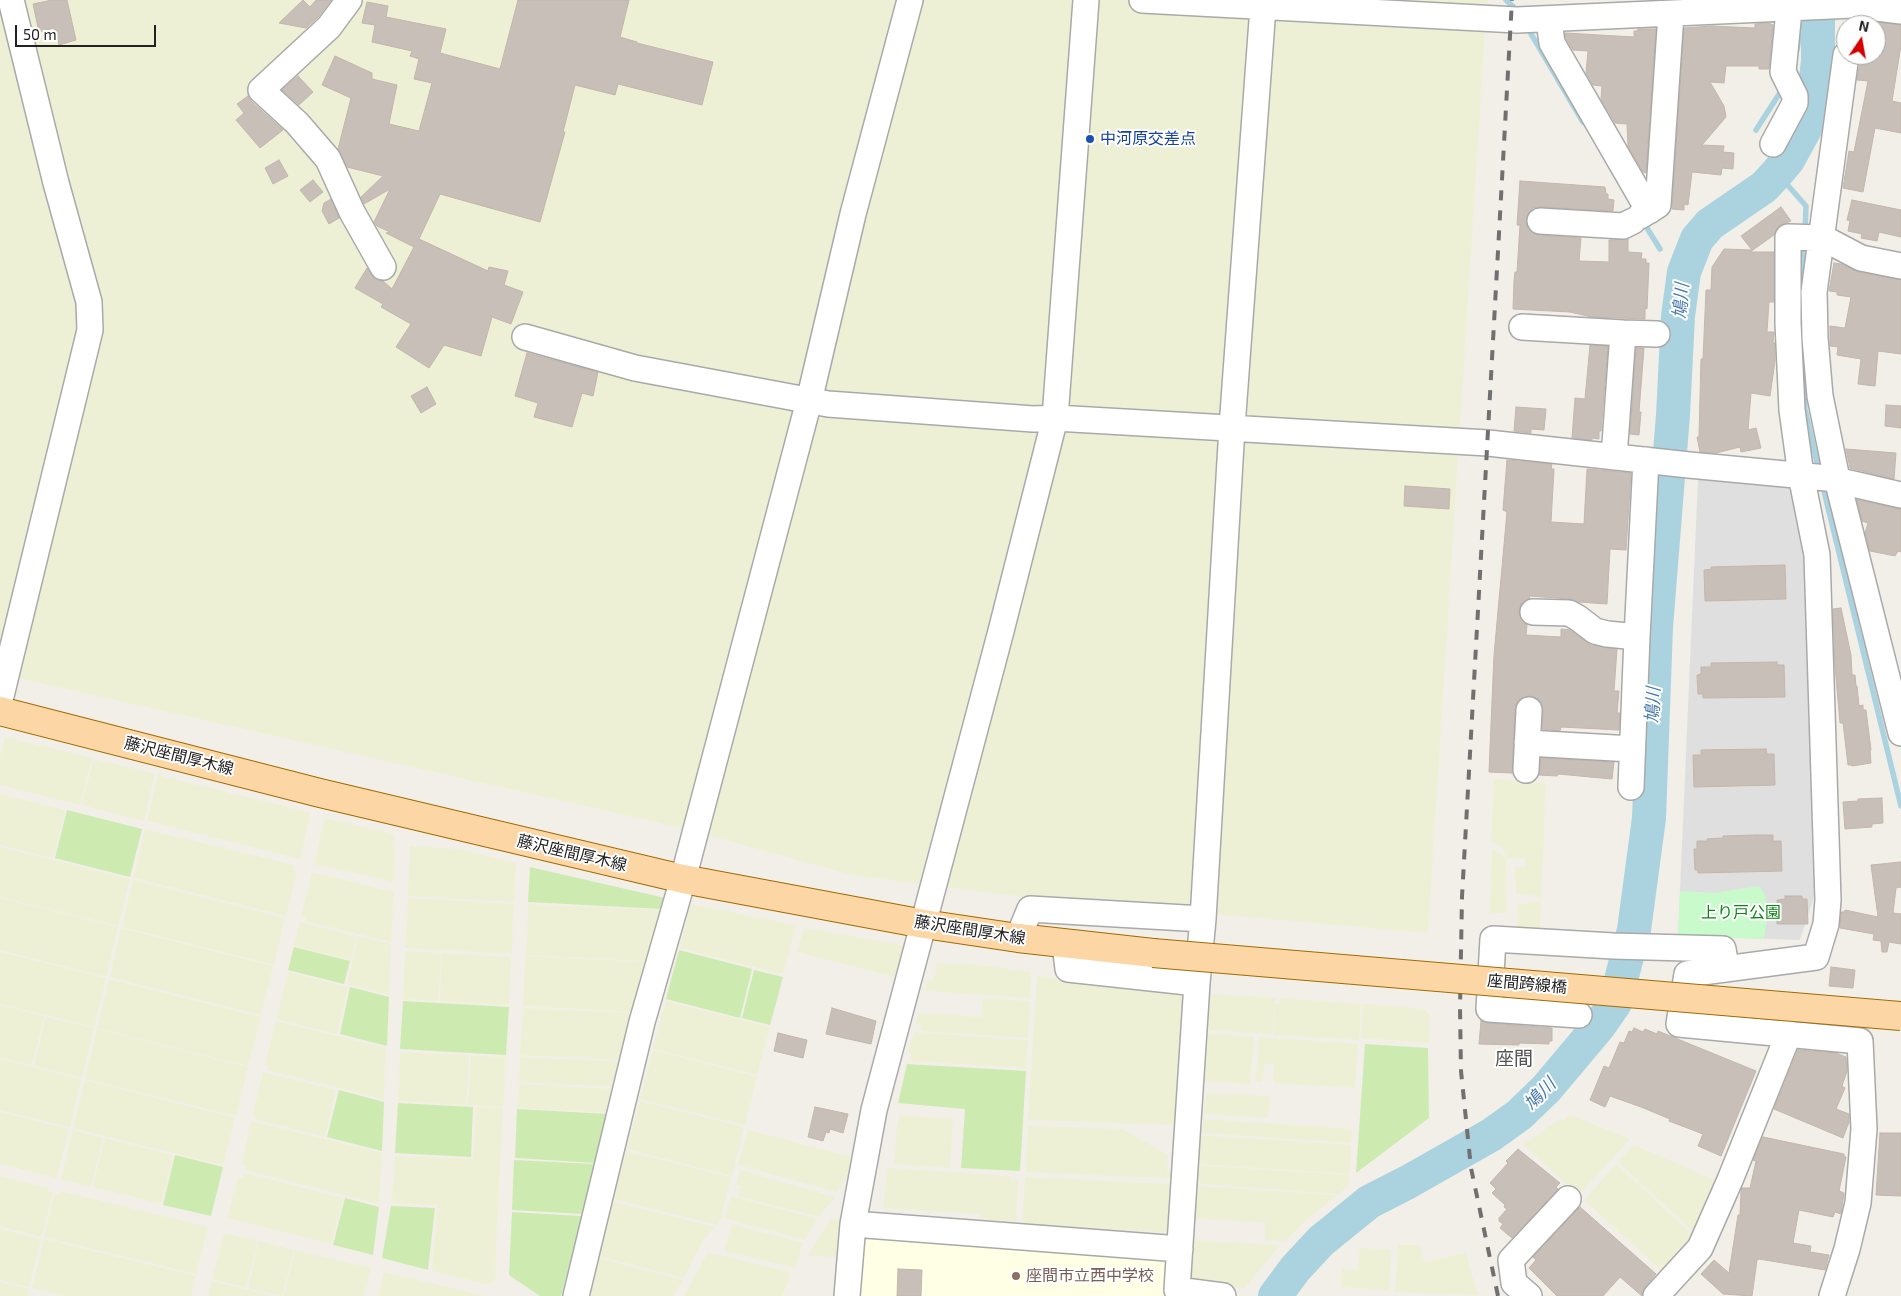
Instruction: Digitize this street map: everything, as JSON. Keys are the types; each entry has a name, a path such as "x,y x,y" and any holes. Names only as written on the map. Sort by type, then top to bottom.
{"main road":[{"name":"藤沢座間厚木線","path":"0,710 329,795 683,879 924,924 1065,944 1154,953"},
{"name":"座間跨線橋","path":"1154,953 1901,1016"}],"street":[{"path":"0,700 90,330 89,302 56,183 11,0"},
{"path":"349,0 329,26 261,90 297,123 328,159 352,212 383,267"},
{"path":"576,1296 642,1022 683,879 809,401 853,214 910,0"},
{"path":"848,1296 852,1224 874,1110 1001,631 1055,418 1086,0"},
{"path":"1142,0 1534,20 1671,14 1792,4 1901,11"},
{"path":"1773,144 1795,103 1788,81 1792,4"},
{"path":"1223,1296 1177,1290 1197,983 1203,919 1232,427 1263,7"},
{"path":"1540,221 1623,226 1658,205 1671,14"},
{"path":"1534,20 1552,42 1641,216"},
{"path":"1832,1296 1847,1249 1858,1203 1864,1129 1860,1040 1679,1024 1687,974 1816,957 1826,924 1828,900 1817,555 1820,396 1809,238 1844,65"},
{"path":"1901,266 1861,258 1809,238 1788,238 1788,323 1792,410 1818,477 1901,733"},
{"path":"1522,327 1657,334"},
{"path":"1614,457 1623,333"},
{"path":"525,337 635,368 809,401 1033,419 1055,418 1232,427 1488,443 1684,465 1818,477 1901,495"},
{"path":"1631,787 1637,637 1652,461"},
{"path":"1532,612 1569,614 1578,618 1595,631 1637,637"},
{"path":"1526,770 1530,710"},
{"path":"1528,743 1632,749"},
{"path":"1018,938 1030,908 1203,919"},
{"path":"1579,1015 1489,1009 1494,939 1613,946 1724,949 1726,968"},
{"path":"1065,944 1068,969 1197,983"},
{"path":"1656,1296 1700,1248 1730,1180 1788,1034"},
{"path":"1529,1296 1514,1283 1511,1260 1568,1199"},
{"path":"852,1224 1180,1249"}],"shaded area":[{"path":"0,0 1487,0 1428,933 1031,898 852,875 678,827 0,674"},
{"path":"1698,479 1790,487 1806,560 1818,884 1800,940 1678,936"},
{"path":"5,737 92,758 80,805 0,785 0,759"},
{"path":"94,759 155,774 144,821 82,805"},
{"path":"158,775 311,813 300,859 147,821"},
{"path":"1494,779 1546,783 1541,900 1536,896 1516,894 1515,867 1525,867 1525,858 1507,858 1502,848 1491,840"},
{"path":"0,794 65,810 53,858 0,845"},
{"path":"325,818 394,834 394,882 314,864"},
{"path":"145,829 294,865 293,870 297,871 286,916 134,878"},
{"path":"410,846 459,849 516,863 514,902 408,896"},
{"path":"0,847 130,879 118,926 0,897"},
{"path":"1492,849 1503,855 1506,860 1507,913 1490,913"},
{"path":"312,872 394,892 391,942 305,921 306,917 301,916"},
{"path":"133,880 285,918 274,965 122,927"},
{"path":"0,898 118,927 106,977 0,950"},
{"path":"408,898 514,904 512,954 405,948"},
{"path":"1541,901 1540,932 1518,930 1517,905"},
{"path":"528,904 661,910 648,961 526,955"},
{"path":"691,904 796,925 783,974 680,948"},
{"path":"300,922 356,936 351,960 294,946"},
{"path":"121,928 273,966 261,1015 110,977"},
{"path":"804,928 907,946 901,972 896,971 894,977 797,952"},
{"path":"358,936 391,944 389,995 347,984"},
{"path":"405,951 441,953 438,1001 403,999"},
{"path":"0,952 106,978 94,1027 0,1004"},
{"path":"442,953 511,957 509,1005 440,1001"},
{"path":"525,956 648,962 635,1012 523,1006"},
{"path":"937,963 979,965 1031,972 1030,998 925,991 927,980 933,981"},
{"path":"288,972 348,987 337,1034 276,1019"},
{"path":"1037,976 1185,994 1175,1125 1028,1120"},
{"path":"109,979 261,1017 248,1066 97,1028"},
{"path":"1214,994 1275,998 1272,1034 1206,1030 1208,998"},
{"path":"983,998 1030,1001 1028,1038 920,1031 921,1024 916,1024 919,1013 981,1017"},
{"path":"1280,998 1361,1004 1359,1040 1273,1035 1275,1004 1279,1004"},
{"path":"666,1001 770,1027 757,1075 653,1049"},
{"path":"1363,1004 1424,1009 1430,1015 1429,1043 1361,1038"},
{"path":"0,1005 44,1016 32,1065 0,1058"},
{"path":"523,1008 635,1013 622,1060 520,1055"},
{"path":"46,1017 94,1028 82,1078 34,1066"},
{"path":"276,1021 386,1048 384,1099 267,1070 268,1066 265,1065"},
{"path":"97,1029 248,1067 236,1116 85,1079"},
{"path":"914,1032 1028,1040 1026,1068 910,1061 911,1053 908,1052"},
{"path":"1206,1033 1254,1037 1250,1084 1203,1081"},
{"path":"1259,1037 1358,1044 1355,1088 1273,1083 1274,1065 1264,1064 1262,1082 1256,1082"},
{"path":"653,1050 757,1077 745,1125 640,1099"},
{"path":"400,1052 469,1055 466,1105 398,1101"},
{"path":"471,1056 506,1057 503,1107 468,1105"},
{"path":"520,1057 622,1062 615,1087 519,1082"},
{"path":"0,1059 81,1079 70,1127 0,1110"},
{"path":"263,1072 336,1090 325,1137 255,1119 256,1115 253,1114"},
{"path":"85,1080 235,1118 224,1162 222,1165 73,1128"},
{"path":"519,1084 615,1089 608,1113 517,1108"},
{"path":"1206,1093 1270,1096 1268,1118 1204,1114"},
{"path":"640,1101 744,1127 732,1176 627,1149"},
{"path":"476,1107 503,1108 495,1268 497,1271 492,1283 486,1284 432,1271 438,1205 392,1203 395,1156 473,1159"},
{"path":"0,1112 69,1129 57,1178 0,1164"},
{"path":"900,1115 953,1119 950,1168 894,1164 897,1125"},
{"path":"1570,1115 1630,1139 1579,1195 1523,1145 1560,1119 1564,1120"},
{"path":"1203,1119 1352,1129 1351,1143 1202,1133"},
{"path":"251,1121 382,1153 379,1204 245,1170 246,1166 241,1164"},
{"path":"1028,1125 1122,1129 1168,1155 1167,1171 1174,1171 1174,1179 1026,1172"},
{"path":"73,1130 103,1138 91,1187 61,1179"},
{"path":"748,1130 852,1157 848,1175 837,1192 738,1165"},
{"path":"1198,1135 1351,1145 1350,1174 1198,1164"},
{"path":"105,1138 173,1155 161,1204 93,1187"},
{"path":"1634,1145 1715,1180 1713,1185 1716,1187 1696,1234 1618,1162"},
{"path":"626,1151 731,1177 720,1221 717,1225 614,1199"},
{"path":"1616,1164 1694,1236 1662,1271 1584,1200"},
{"path":"1196,1165 1349,1175 1349,1185 1338,1194 1200,1184 1200,1180 1195,1179"},
{"path":"888,1168 1011,1176 1011,1179 1018,1180 1016,1222 980,1219 980,1214 883,1208"},
{"path":"740,1170 835,1197 819,1217 738,1196 741,1186 736,1185"},
{"path":"244,1173 343,1198 331,1244 227,1218 238,1177 243,1178"},
{"path":"0,1176 48,1188 48,1191 53,1192 42,1237 0,1226"},
{"path":"1025,1177 1177,1184 1173,1233 1022,1224"},
{"path":"1195,1186 1337,1195 1306,1220 1285,1241 1265,1240 1265,1223 1193,1218"},
{"path":"61,1191 208,1227 196,1274 44,1237 55,1193 60,1194"},
{"path":"731,1196 817,1219 805,1240 725,1218"},
{"path":"613,1202 715,1227 702,1242 684,1278 599,1256"},
{"path":"831,1218 841,1221 839,1257 808,1256"},
{"path":"732,1224 803,1243 795,1268 724,1251"},
{"name":"座間市立西中学校","path":"866,1228 1166,1250 1175,1296 861,1296"},
{"path":"0,1229 41,1239 29,1287 0,1280"},
{"path":"224,1233 258,1241 246,1287 212,1279"},
{"path":"44,1239 196,1276 191,1296 64,1296 32,1288"},
{"path":"1193,1240 1280,1245 1245,1288 1190,1285"},
{"path":"259,1241 294,1250 282,1296 248,1288"},
{"path":"1398,1245 1420,1245 1424,1262 1466,1253 1478,1295 1395,1292"},
{"path":"1359,1248 1391,1250 1389,1290 1341,1287 1342,1269 1358,1270"},
{"path":"295,1250 371,1268 364,1296 284,1296"},
{"path":"708,1252 792,1273 782,1296 684,1296"},
{"path":"598,1258 683,1280 673,1296 588,1296"},
{"path":"384,1272 485,1296 378,1296"},
{"path":"212,1281 274,1296 208,1296"},
{"path":"0,1282 29,1289 27,1296 0,1296"}],"green space":[{"path":"67,810 142,829 130,877 55,858"},
{"path":"530,867 665,898 662,909 528,902"},
{"name":"上り戸公園","path":"1759,886 1766,896 1767,918 1764,939 1678,936 1680,891 1715,893"},
{"path":"294,947 350,961 344,984 288,970"},
{"path":"679,950 752,969 740,1018 666,999"},
{"path":"754,970 783,977 770,1025 742,1018"},
{"path":"350,987 389,997 387,1046 340,1034"},
{"path":"403,1001 509,1007 506,1055 400,1049"},
{"path":"1365,1044 1428,1048 1429,1118 1356,1173"},
{"path":"907,1064 1026,1071 1020,1171 961,1168 965,1109 898,1103"},
{"path":"339,1090 384,1102 382,1151 327,1137"},
{"path":"398,1103 473,1107 471,1157 395,1153"},
{"path":"517,1109 608,1114 595,1163 515,1158"},
{"path":"175,1155 223,1167 211,1216 163,1205"},
{"path":"514,1160 595,1164 582,1214 512,1210"},
{"path":"345,1198 379,1207 373,1255 333,1245"},
{"path":"391,1206 435,1208 428,1270 382,1258"},
{"path":"512,1212 582,1216 561,1296 540,1296 509,1275"}],"building":[{"path":"52,0 67,0 76,40 59,45 54,28 39,32 33,4"},
{"path":"303,0 310,7 316,0 331,0 318,17 306,28 279,23"},
{"path":"518,0 629,0 620,37 713,62 702,105 618,84 615,95 575,85 563,132 565,132 540,222 440,194 419,239 488,271 489,267 508,271 504,285 523,292 511,324 492,317 481,356 444,345 429,368 396,347 411,324 381,307 383,304 355,288 367,268 375,279 383,281 392,289 414,247 386,233 390,232 377,226 374,222 390,189 364,204 361,197 383,176 347,167 338,149 351,98 322,85 335,56 372,73 372,79 397,85 389,124 419,131 432,83 414,79 419,59 410,56 412,51 372,42 375,25 362,23 367,2 388,6 386,17 446,29 440,53 500,69"},
{"path":"1769,23 1773,25 1769,69 1759,69 1759,66 1726,66 1724,83 1710,82 1724,106 1726,117 1702,145 1724,146 1723,152 1734,153 1733,169 1722,168 1721,175 1692,172 1688,205 1684,204 1684,210 1672,209 1684,28 1712,26 1755,28 1755,24"},
{"path":"1886,23 1901,25 1901,45 1892,101 1901,103 1901,133 1875,128 1863,192 1843,188 1849,151 1854,152 1868,81 1857,80 1859,65 1886,65"},
{"path":"1638,29 1656,29 1646,173 1643,172 1628,146 1627,124 1615,123 1601,99 1602,86 1593,85 1586,73 1588,51 1573,50 1565,33 1634,37 1634,31 1638,31"},
{"path":"298,76 313,92 299,105 282,90"},
{"path":"248,96 283,130 260,148 236,120 244,113 237,104"},
{"path":"279,160 288,176 273,184 265,168"},
{"path":"313,180 323,192 310,202 300,190"},
{"path":"1520,181 1605,187 1608,199 1614,200 1613,211 1533,208 1528,214 1527,227 1532,233 1539,235 1581,238 1579,261 1609,262 1609,240 1628,239 1628,252 1642,253 1641,259 1646,259 1646,263 1649,263 1645,319 1592,317 1570,312 1513,309 1520,225 1517,225"},
{"path":"331,199 339,218 329,224 322,211 324,203"},
{"path":"1852,200 1901,210 1901,237 1879,232 1877,241 1861,238 1862,234 1848,231 1850,221 1847,220"},
{"path":"1781,207 1791,221 1781,225 1776,229 1774,235 1750,252 1774,252 1774,302 1769,302 1767,332 1774,332 1773,343 1775,343 1775,361 1770,396 1751,393 1748,430 1756,428 1761,448 1741,452 1740,447 1716,453 1700,452 1697,437 1699,437 1701,359 1703,359 1706,290 1711,290 1712,267 1724,249 1752,250 1741,236"},
{"path":"1834,263 1841,264 1858,272 1901,280 1901,354 1878,351 1875,386 1858,384 1861,359 1837,355 1838,347 1830,346 1830,326 1845,328 1851,297 1837,295 1837,292 1829,291"},
{"path":"1590,345 1608,346 1601,431 1599,431 1599,439 1592,438 1592,440 1572,438 1575,398 1585,399"},
{"path":"1636,348 1644,348 1639,435 1630,434"},
{"path":"527,353 598,372 593,396 582,393 572,427 534,417 538,403 515,396"},
{"path":"427,387 436,404 421,413 411,396"},
{"path":"1886,405 1901,406 1901,428 1885,426"},
{"path":"1516,407 1546,409 1544,430 1531,429 1531,433 1514,431"},
{"path":"1846,449 1896,453 1894,479 1850,468"},
{"path":"1507,460 1552,464 1551,469 1554,469 1551,522 1584,524 1587,469 1631,473 1626,550 1610,549 1607,604 1530,596 1529,599 1521,604 1519,611 1521,619 1527,625 1526,635 1561,637 1561,629 1570,630 1591,645 1617,649 1614,691 1619,691 1617,713 1620,713 1619,730 1561,727 1560,731 1542,729 1542,703 1537,698 1523,697 1517,702 1515,709 1512,773 1489,772 1494,655 1507,512 1503,510"},
{"path":"1405,486 1450,489 1449,509 1404,506"},
{"path":"1857,500 1901,509 1901,552 1898,551 1895,556 1870,551 1865,533 1868,523 1862,521"},
{"path":"1785,565 1786,599 1705,601 1704,570 1712,569 1711,567"},
{"path":"1841,608 1851,655 1852,675 1855,675 1859,706 1863,705 1863,710 1866,710 1871,750 1871,763 1852,766 1848,765 1843,723 1840,723 1835,666 1833,609"},
{"path":"1777,662 1777,665 1784,665 1785,697 1703,698 1703,694 1698,694 1697,675 1701,674 1701,667 1711,667 1711,663"},
{"path":"1766,749 1767,754 1774,754 1775,785 1694,787 1693,755 1701,755 1701,750"},
{"path":"1541,758 1614,762 1612,779 1558,774 1557,776 1539,775"},
{"path":"1882,798 1883,823 1872,824 1872,827 1845,829 1843,802"},
{"path":"1773,835 1773,841 1781,841 1782,871 1698,873 1698,870 1695,870 1694,849 1697,849 1697,841 1723,838 1723,836"},
{"path":"1901,862 1901,887 1896,888 1893,913 1901,914 1901,944 1889,942 1887,952 1882,952 1881,941 1873,940 1874,934 1840,928 1841,912 1845,910 1878,917 1871,865"},
{"path":"1785,896 1802,896 1802,899 1807,899 1808,924 1777,924 1777,900 1785,899"},
{"path":"1831,967 1855,970 1853,988 1829,986"},
{"path":"832,1008 876,1021 871,1044 826,1034"},
{"path":"1481,1021 1552,1028 1552,1041 1549,1041 1549,1044 1479,1044"},
{"path":"1634,1028 1643,1032 1645,1029 1657,1034 1658,1031 1756,1071 1721,1156 1698,1146 1703,1134 1669,1121 1670,1119 1610,1096 1605,1107 1590,1100 1604,1066 1609,1068 1620,1042 1624,1043 1629,1031 1632,1032"},
{"path":"778,1033 807,1040 803,1058 774,1051"},
{"path":"1798,1050 1836,1053 1846,1057 1847,1071 1842,1086 1845,1088 1836,1109 1849,1114 1849,1122 1843,1138 1774,1109"},
{"path":"815,1107 848,1114 843,1133 830,1129 829,1133 826,1132 823,1141 808,1137"},
{"path":"1880,1133 1901,1133 1901,1196 1876,1195"},
{"path":"1763,1137 1844,1154 1846,1157 1839,1191 1844,1193 1841,1214 1835,1212 1833,1217 1799,1210 1793,1243 1811,1246 1810,1252 1829,1255 1825,1270 1759,1259 1757,1260 1752,1296 1723,1294 1701,1274 1714,1260 1729,1273 1738,1215 1740,1215 1741,1191 1742,1188 1750,1188 1756,1161 1753,1160"},
{"path":"1518,1149 1560,1183 1556,1187 1558,1189 1512,1238 1500,1228 1503,1224 1499,1221 1499,1218 1507,1209 1492,1193 1496,1189 1490,1183 1508,1163 1506,1161"},
{"path":"1580,1207 1656,1274 1645,1287 1642,1296 1620,1277 1603,1296 1557,1296 1529,1268 1536,1260 1533,1257"},
{"path":"898,1269 922,1270 921,1296 897,1296"}],"waterway":[{"path":"1506,0 1519,12"},
{"name":"鳩川","path":"1275,1296 1295,1269 1321,1241 1369,1202 1491,1135 1519,1115 1546,1089 1599,1026 1615,1003 1634,930 1649,818 1656,627 1673,415 1678,316 1684,272 1697,239 1710,224 1764,187 1788,160 1805,129 1814,96 1818,61 1820,0"},
{"path":"1797,50 1803,12"},
{"path":"1527,27 1583,122"},
{"path":"1756,130 1783,88"},
{"path":"1777,173 1806,206 1805,231"},
{"path":"1642,220 1660,249"},
{"path":"1800,331 1805,243"},
{"path":"1675,270 1683,281"},
{"path":"1802,355 1805,409 1819,472"},
{"path":"1822,483 1901,806"}],"railway":[{"path":"1498,1296 1471,1168 1461,1071 1460,1008 1462,897 1512,0"}],"place":[{"name":"中河原交差点","path":"1090,139"},
{"name":"座間市立西中学校","path":"1016,1276"}],"district":[{"name":"座間","path":"1514,1059"}]}
